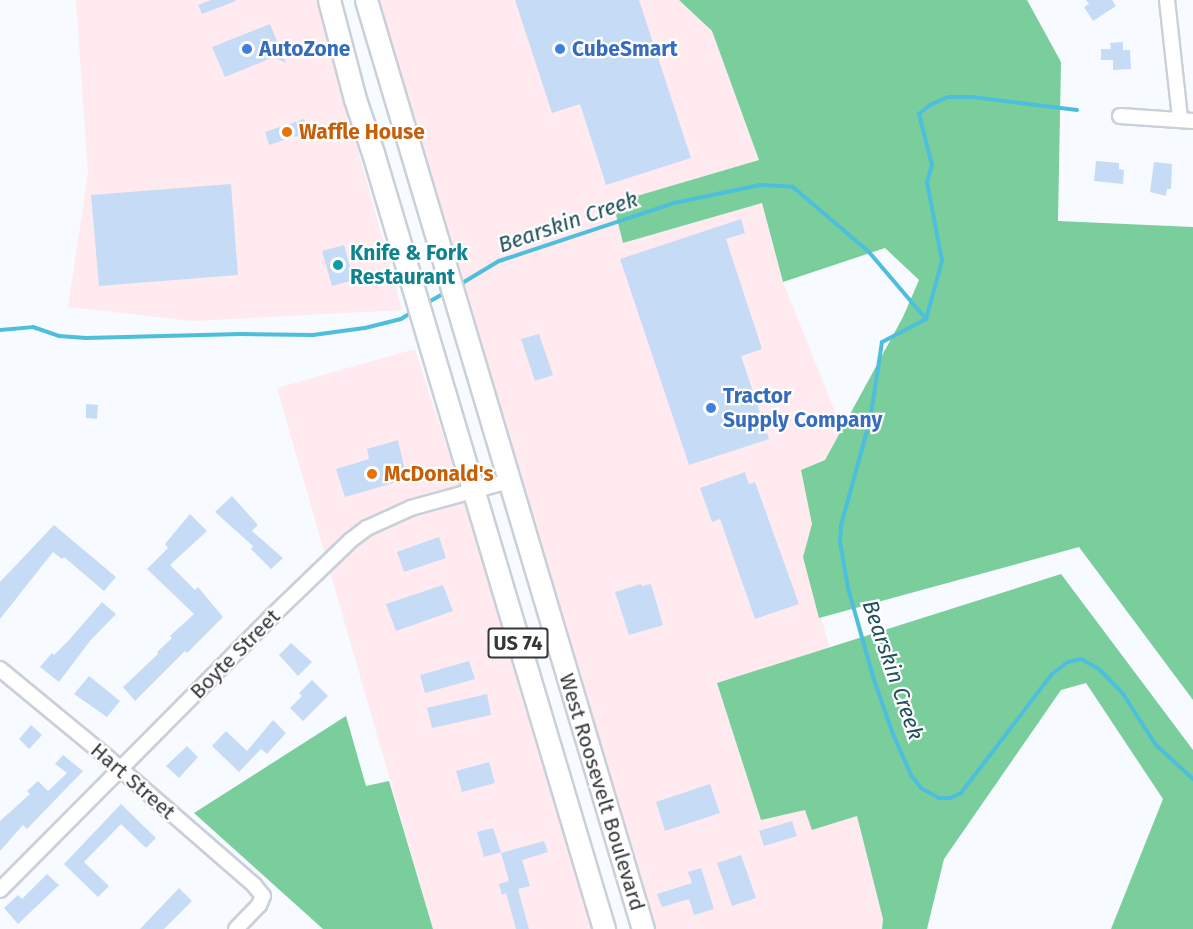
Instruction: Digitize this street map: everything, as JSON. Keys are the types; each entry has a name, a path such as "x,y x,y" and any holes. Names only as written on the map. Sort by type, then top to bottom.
{"highway":[{"name":"West Roosevelt Boulevard","path":"329,0 355,99 398,235 604,929"},
{"name":"West Roosevelt Boulevard","path":"366,0 643,929"}],"street":[{"path":"1120,116 1186,120 1167,0"},
{"name":"Boyte Street","path":"0,890 351,540 384,519 411,508 509,481"},
{"name":"Hart Street","path":"0,669 120,769 263,896 260,905 236,929"}],"shaded area":[{"path":"76,0 317,0 402,310 193,321 68,307 88,173"},
{"path":"378,0 679,0 712,31 759,160 613,203 623,243 762,203 783,282 842,429 825,460 801,470 812,524 803,557 830,648 717,684 805,810 813,830 857,816 883,919 882,929 655,929"},
{"path":"415,349 477,541 591,929 433,929 277,388"}],"green space":[{"path":"679,0 1027,0 1061,62 1058,221 1193,227 1193,700 1079,547 819,618 803,557 812,524 801,470 825,460 903,317 919,280 885,248 783,282 762,203 623,243 613,203 759,160 712,31"},
{"path":"1061,574 1193,750 1193,929 1111,929 1163,799 1086,683 1061,690 944,859 927,929 882,929 883,919 857,816 812,830 805,810 761,820 717,683"},
{"path":"346,716 366,786 389,781 433,929 323,929 194,813"}],"building":[{"path":"211,0 236,1 202,14 198,5"},
{"path":"515,0 639,0 691,158 606,185 580,104 552,113"},
{"path":"1086,0 1112,0 1116,6 1093,21 1084,7 1089,4"},
{"name":"AutoZone","path":"270,24 286,63 274,57 225,77 212,47"},
{"path":"1123,42 1123,50 1130,50 1131,69 1113,70 1113,60 1101,60 1101,49 1111,49 1110,43"},
{"name":"Waffle House","path":"304,119 309,132 269,145 265,132"},
{"path":"1096,161 1119,163 1119,169 1124,170 1123,184 1094,181"},
{"path":"1154,162 1172,164 1171,189 1167,189 1166,196 1150,192"},
{"path":"231,184 238,275 99,286 91,195"},
{"path":"741,219 745,233 726,239 762,349 741,356 769,439 689,465 620,259"},
{"name":"Knife & Fork Restaurant","path":"344,245 354,280 332,286 322,251"},
{"path":"539,334 553,375 535,381 521,339"},
{"path":"86,404 98,405 97,419 86,418"},
{"name":"McDonald's","path":"398,440 407,479 345,497 336,469 369,459 367,449"},
{"path":"745,472 749,484 755,482 799,604 755,619 720,519 712,522 700,488"},
{"path":"232,496 258,525 252,531 283,558 271,569 251,549 253,546 215,512"},
{"path":"190,514 207,531 170,565 195,590 198,587 223,617 135,701 123,687 158,654 157,652 172,638 170,636 194,614 147,569 168,548 165,544"},
{"path":"54,525 116,577 104,591 64,557 62,559 53,552 0,619 0,582"},
{"path":"439,537 446,558 404,572 397,552"},
{"path":"641,584 642,586 651,584 663,625 629,635 615,592"},
{"path":"443,585 453,611 396,631 386,604"},
{"path":"102,602 116,614 90,641 59,682 40,667 52,653 54,655 69,640"},
{"path":"291,643 312,662 298,676 279,655"},
{"path":"469,661 475,679 425,693 420,675"},
{"path":"89,676 120,701 107,717 74,694"},
{"path":"312,680 328,696 303,721 290,708 302,696 299,693"},
{"path":"487,694 491,715 432,728 427,708"},
{"path":"273,720 286,733 267,754 261,749 239,772 212,746 226,731 247,751"},
{"path":"31,725 42,735 29,749 19,739"},
{"path":"187,746 198,757 179,778 166,766"},
{"path":"63,755 83,771 27,829 23,825 0,851 0,821 30,794 27,791 38,781 48,791 67,773 55,764"},
{"path":"489,762 495,783 462,792 456,771"},
{"path":"710,784 720,813 665,831 656,802"},
{"path":"121,804 156,838 146,848 121,824 84,862 109,886 98,897 64,864"},
{"path":"792,821 797,836 764,846 759,831"},
{"path":"493,828 501,852 484,857 477,832"},
{"path":"544,841 548,852 522,860 530,886 518,889 529,929 516,929 506,893 502,895 499,884 509,881 501,853"},
{"path":"741,855 756,898 732,906 717,863"},
{"path":"701,868 714,909 694,915 689,899 662,907 657,894 692,883 688,872"},
{"path":"47,874 59,885 18,924 4,908 18,895 22,899"},
{"path":"179,888 192,901 164,929 140,929"}],"waterway":[{"name":"Bearskin Creek","path":"1077,110 972,97 948,97 930,105 919,114 932,165 927,182 942,261 926,319 882,342 870,420 841,525 840,542 848,588 874,680 893,734 911,775 921,788 939,798 950,798 961,793 1052,674 1068,662 1081,659 1099,669 1123,694 1156,745 1193,779"},
{"name":"Bearskin Creek","path":"459,285 499,261 674,203 760,185 793,187 869,252 926,319"},
{"name":"Bearskin Creek","path":"425,304 445,293"},
{"name":"Bearskin Creek","path":"0,330 33,327 59,336 86,338 241,334 313,335 365,328 401,319 414,311"}],"place":[{"name":"AutoZone","path":"247,49"},
{"name":"CubeSmart","path":"560,49"},
{"name":"Waffle House","path":"287,132"},
{"name":"Knife & Fork Restaurant","path":"338,265"},
{"name":"Tractor Supply Company","path":"711,408"},
{"name":"McDonald's","path":"372,474"}]}
